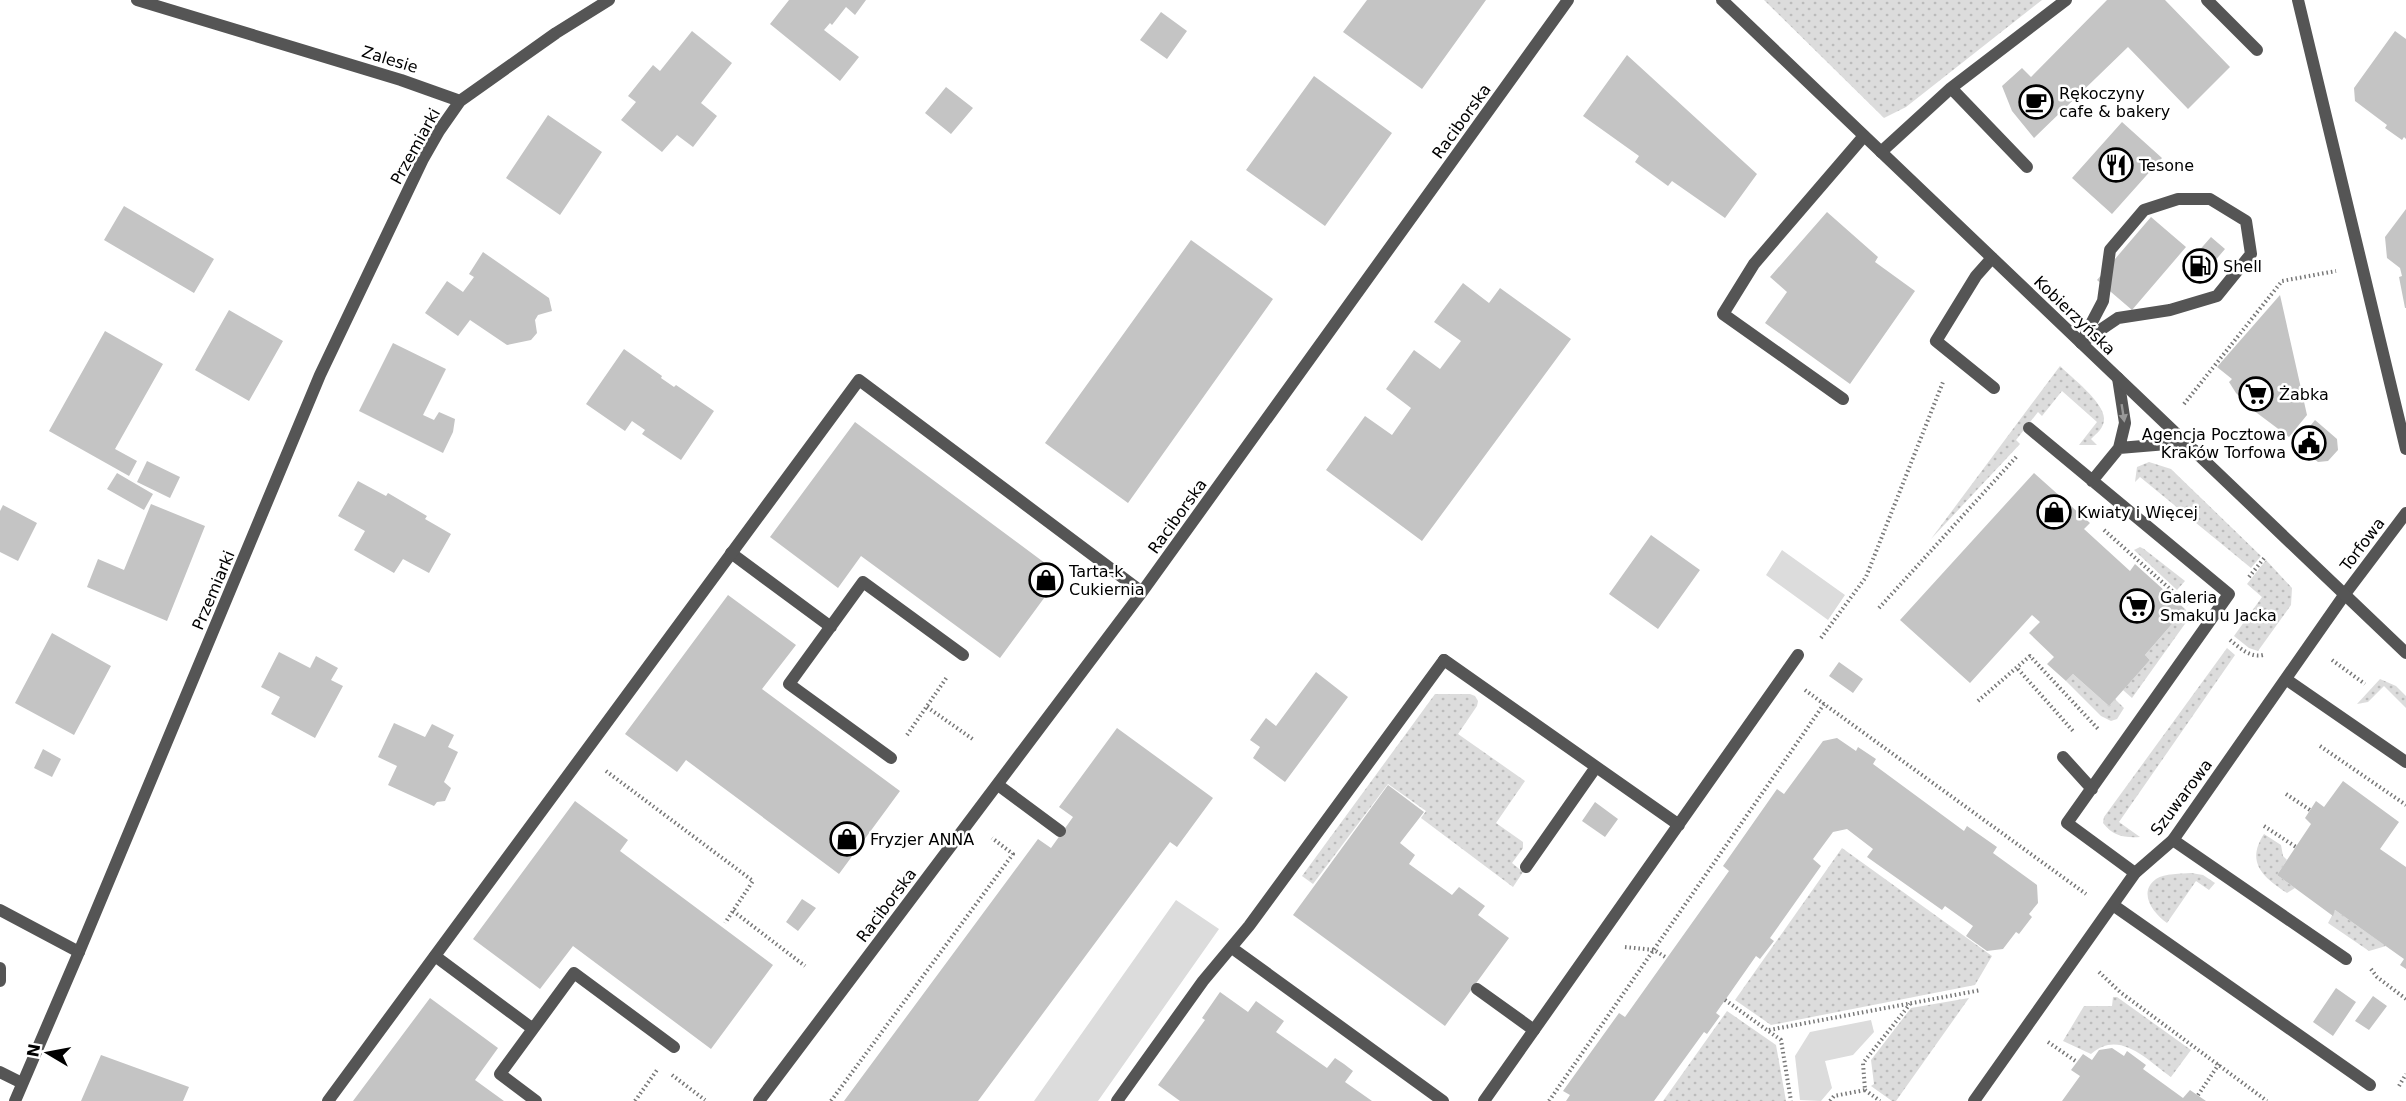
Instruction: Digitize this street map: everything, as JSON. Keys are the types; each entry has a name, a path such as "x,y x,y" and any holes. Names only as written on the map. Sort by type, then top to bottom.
{"street":[{"name":"Zalesie","path":"137,0 412,83 460,101"},
{"path":"460,101 556,33 609,0"},
{"name":"Raciborska","path":"759,1101 1143,592 1568,0"},
{"name":"Kobierzyńska","path":"1722,0 2406,653"},
{"path":"1881,152 1950,88 2066,0"},
{"path":"2207,0 2257,50"},
{"path":"2298,0 2406,449"},
{"path":"1950,88 2027,167"},
{"name":"Przemiarki","path":"15,1101 80,952 320,375 423,159 460,101"},
{"path":"1843,399 1723,314 1754,264 1864,136"},
{"path":"2178,199 2210,199 2246,221 2251,254 2217,296 2170,310 2118,318 2081,343 2103,301 2110,250 2144,210 2178,199"},
{"path":"1992,258 1976,276 1936,341 1994,388"},
{"path":"2092,481 2119,448 2125,423 2118,378"},
{"path":"328,1101 859,380 1143,592"},
{"path":"2029,428 2229,594 2067,823 2135,873"},
{"path":"2119,448 2167,444 2194,450"},
{"name":"Torfowa","path":"2345,594 2406,514"},
{"path":"731,553 831,627"},
{"path":"891,758 789,684 862,582 963,655"},
{"name":"Szuwarowa","path":"1974,1101 2135,873 2173,840 2345,594"},
{"path":"1484,1101 1798,655"},
{"path":"1117,1101 1203,981 1232,948 1444,660 1679,825"},
{"path":"2287,680 2406,762"},
{"path":"2063,758 2092,789"},
{"path":"1526,867 1596,767"},
{"path":"998,785 1060,831"},
{"path":"2173,840 2346,959"},
{"path":"2113,905 2370,1085"},
{"path":"0,910 80,952"},
{"path":"1232,948 1443,1101"},
{"path":"435,956 533,1029"},
{"path":"0,968 0,981"},
{"path":"536,1101 500,1074 574,973 674,1047"},
{"path":"1477,989 1534,1030"},
{"path":"0,1072 22,1083"}],"path":[{"path":"2182,407 2282,281 2362,266"},
{"path":"1798,655 1824,636 1866,577 1954,354"},
{"path":"1879,608 2019,454 2028,462"},
{"path":"2098,525 2195,612"},
{"path":"2245,581 2268,554"},
{"path":"891,758 963,655"},
{"path":"1978,701 2018,669 2030,656 2102,732 2091,736"},
{"path":"2332,660 2365,684"},
{"path":"2018,669 2081,740"},
{"path":"1549,1101 1824,704 2088,896"},
{"path":"927,707 974,740"},
{"path":"2320,746 2406,805"},
{"path":"598,765 753,881 725,923"},
{"path":"2286,794 2310,810"},
{"path":"831,1101 1013,854 989,836 1017,800"},
{"path":"2264,826 2296,847"},
{"path":"733,911 805,966"},
{"path":"1654,950 1667,958"},
{"path":"2099,972 2120,992 2266,1101"},
{"path":"1769,1030 1981,990"},
{"path":"1725,1000 1780,1040 1791,1101"},
{"path":"1865,1090 1863,1063 1911,1004"},
{"path":"2048,1042 2078,1062"},
{"path":"635,1101 674,1047"},
{"path":"2198,1095 2219,1064"},
{"path":"665,1070 705,1100"},
{"path":"2401,1081 2406,1074"},
{"path":"1830,1101 1834,1096 1865,1090 1880,1101"}],"shaded area":[{"path":"1764,0 2042,0 1906,107 1884,118"},
{"path":"2060,366 2093,398 2103,413 2103,425 2091,439 2097,445 2079,445 2097,422 2062,391 2042,416 2038,412 2016,440 2020,444 1931,539"},
{"path":"2149,462 2171,469 2261,556 2251,568 2140,477 2135,482 2137,467"},
{"path":"2140,547 2185,581 2177,590 2134,550"},
{"path":"1782,550 1845,595 1828,620 1766,575"},
{"path":"2266,560 2292,588 2291,605 2258,651 2249,648 2234,636 2262,597 2247,584"},
{"path":"2185,609 2189,613 2187,621 2132,698 2123,690 2150,660 2145,655"},
{"path":"2227,648 2235,655 2119,822 2140,837 2115,833 2103,823 2104,817"},
{"path":"2073,674 2109,706 2115,699 2124,708 2117,719 2111,721 2101,716 2066,681"},
{"path":"2380,679 2396,686 2406,696 2406,708 2384,686 2368,702 2357,704"},
{"path":"1435,694 1475,696 1478,701 1477,706 1458,734 1525,781 1496,823 1523,842 1523,848 1512,863 1523,872 1513,887 1421,818 1426,811 1388,784 1313,884 1302,876"},
{"path":"2264,834 2281,845 2283,856 2287,860 2277,875 2295,888 2287,893 2271,882 2260,869 2256,853"},
{"path":"1842,848 1992,956 1975,985 1771,1025 1735,1000"},
{"path":"2191,873 2203,875 2215,883 2209,890 2196,881 2167,923 2150,903 2148,891 2150,885 2156,879 2164,876"},
{"path":"1176,900 1219,929 1098,1101 1034,1101"},
{"path":"2335,910 2386,946 2369,951 2328,923"},
{"path":"2113,997 2117,997 2191,1050 2171,1077 2132,1049 2112,1045 2101,1047 2091,1054 2063,1041 2084,1006 2112,1006"},
{"path":"1969,998 1896,1101 1892,1101 1871,1086 1874,1084 1871,1060 1911,1008"},
{"path":"1727,1011 1776,1045 1786,1101 1663,1101"},
{"path":"1871,1020 1874,1032 1853,1055 1825,1061 1832,1088 1821,1101 1800,1100 1795,1056 1810,1032"}],"building":[{"path":"789,0 866,0 855,15 846,7 832,25 830,23 824,30 859,57 840,81 770,24"},
{"path":"1367,0 1486,0 1422,89 1343,32"},
{"path":"2107,0 2165,0 2230,67 2188,109 2128,47 2034,138 2012,111 2002,86 2022,68 2031,77"},
{"path":"1161,12 1187,31 1167,59 1140,40"},
{"path":"692,31 732,63 701,103 717,116 693,147 677,135 662,152 621,120 636,102 628,96 653,65 660,71"},
{"path":"2395,31 2406,39 2406,139 2404,137 2402,140 2385,128 2387,125 2355,101 2354,88"},
{"path":"1627,55 1757,174 1725,218 1672,181 1668,186 1635,162 1639,156 1583,116"},
{"path":"1314,76 1392,133 1325,226 1246,170"},
{"path":"946,87 973,108 951,134 925,113"},
{"path":"548,115 602,152 560,215 506,178"},
{"path":"2122,122 2162,158 2112,214 2072,178"},
{"path":"124,206 214,259 194,293 104,240"},
{"path":"2406,209 2405,308 2399,277 2402,276 2400,268 2387,258 2385,237"},
{"path":"1827,212 1878,257 1875,262 1915,291 1850,384 1765,323 1787,292 1770,277"},
{"path":"2151,217 2186,247 2132,310 2097,280"},
{"path":"2211,237 2225,249 2196,283 2182,270"},
{"path":"1191,240 1273,299 1128,503 1045,443"},
{"path":"483,252 549,298 552,311 538,315 535,320 537,333 531,340 507,345 470,320 458,336 425,313 447,281 463,292 474,277 469,274"},
{"path":"1463,283 1489,303 1500,288 1571,339 1422,541 1326,470 1365,416 1392,435 1411,408 1386,389 1414,350 1440,369 1461,341 1434,322"},
{"path":"2280,295 2307,415 2289,437 2253,410 2236,393 2229,382 2232,379 2217,367"},
{"path":"229,310 283,341 249,401 195,370"},
{"path":"105,331 163,364 115,449 137,461 129,476 49,431"},
{"path":"393,343 446,369 423,415 434,420 439,412 455,419 453,432 443,453 359,411"},
{"path":"624,349 674,387 676,385 714,411 681,460 642,434 645,430 632,421 625,431 586,404"},
{"path":"2315,420 2337,439 2338,450 2328,461 2318,462 2301,448 2298,441"},
{"path":"855,422 1061,575 1000,658 861,556 838,588 770,537"},
{"path":"147,461 180,477 170,498 137,482"},
{"path":"117,473 153,494 144,510 107,489"},
{"path":"2034,473 2090,523 2084,529 2130,571 2135,564 2185,609 2145,655 2150,660 2109,706 2073,674 2066,681 2047,664 2054,657 2029,633 2040,622 2032,615 1970,683 1900,620"},
{"path":"358,481 386,496 388,493 427,516 425,519 451,534 429,573 403,559 394,573 354,550 365,531 338,516"},
{"path":"151,504 205,526 167,621 87,587 98,559 124,570"},
{"path":"3,505 37,523 18,561 0,552 0,511"},
{"path":"1651,535 1700,570 1658,629 1609,594"},
{"path":"728,595 796,645 762,689 900,791 839,874 686,760 677,772 625,734"},
{"path":"52,633 111,666 74,735 15,703"},
{"path":"279,652 310,668 316,656 338,668 331,680 343,686 315,738 271,714 280,697 261,687"},
{"path":"1839,662 1863,679 1853,693 1829,676"},
{"path":"1316,672 1348,697 1285,782 1253,758 1260,747 1250,740 1266,718 1276,726"},
{"path":"394,723 425,737 432,724 454,735 448,747 458,752 444,782 451,788 445,801 437,802 434,806 388,785 397,766 378,757"},
{"path":"1117,728 1213,798 1177,847 1170,842 978,1101 844,1101 1038,839 1051,848 1073,817 1059,807"},
{"path":"1837,738 1856,751 1858,747 1876,759 1873,764 1964,831 1967,826 1997,847 1993,853 2037,885 2038,903 2029,914 2032,917 2003,949 1987,951 1966,936 1973,926 1945,906 1942,910 1867,857 1873,849 1847,829 1833,832 1813,859 1821,866 1770,938 1774,941 1760,959 1756,956 1716,1013 1720,1016 1707,1034 1704,1032 1654,1101 1566,1101 1570,1095 1563,1091 1619,1013 1625,1017 1729,871 1723,866 1777,789 1784,794 1823,741"},
{"path":"43,749 61,759 52,777 34,768"},
{"path":"2343,781 2399,822 2380,849 2406,867 2406,969 2400,965 2404,959 2335,910 2333,916 2277,875 2311,824 2305,818 2316,801 2324,807"},
{"path":"1388,785 1424,812 1400,843 1415,855 1409,864 1452,895 1459,887 1485,906 1478,915 1509,938 1445,1026 1293,915"},
{"path":"575,801 628,840 620,851 773,965 711,1049 573,946 540,989 473,939"},
{"path":"1595,802 1618,819 1605,837 1582,821"},
{"path":"802,899 816,908 798,931 786,922"},
{"path":"2336,988 2356,1002 2333,1036 2313,1022"},
{"path":"1220,992 1248,1012 1256,1001 1284,1021 1276,1032 1327,1068 1335,1058 1344,1064 1353,1071 1345,1082 1372,1101 1180,1101 1158,1085 1205,1020 1202,1018"},
{"path":"2373,996 2387,1006 2369,1030 2355,1021"},
{"path":"430,998 498,1048 475,1080 504,1101 353,1101"},
{"path":"2112,1048 2124,1056 2127,1051 2146,1065 2143,1069 2183,1098 2190,1090 2206,1101 2062,1101 2080,1076 2071,1070 2083,1054 2092,1060 2099,1050"},
{"path":"101,1055 189,1087 183,1101 81,1101"}],"place":[{"name":"Rękoczyny cafe & bakery","path":"2036,102"},
{"name":"Tesone","path":"2116,165"},
{"name":"Shell","path":"2200,266"},
{"name":"Żabka","path":"2256,394"},
{"name":"Agencja Pocztowa Kraków Torfowa","path":"2309,443"},
{"name":"Kwiaty i Więcej","path":"2054,512"},
{"name":"Tarta-k Cukiernia","path":"1046,580"},
{"name":"Galeria Smaku u Jacka","path":"2137,606"},
{"name":"Fryzjer ANNA","path":"847,839"}]}
